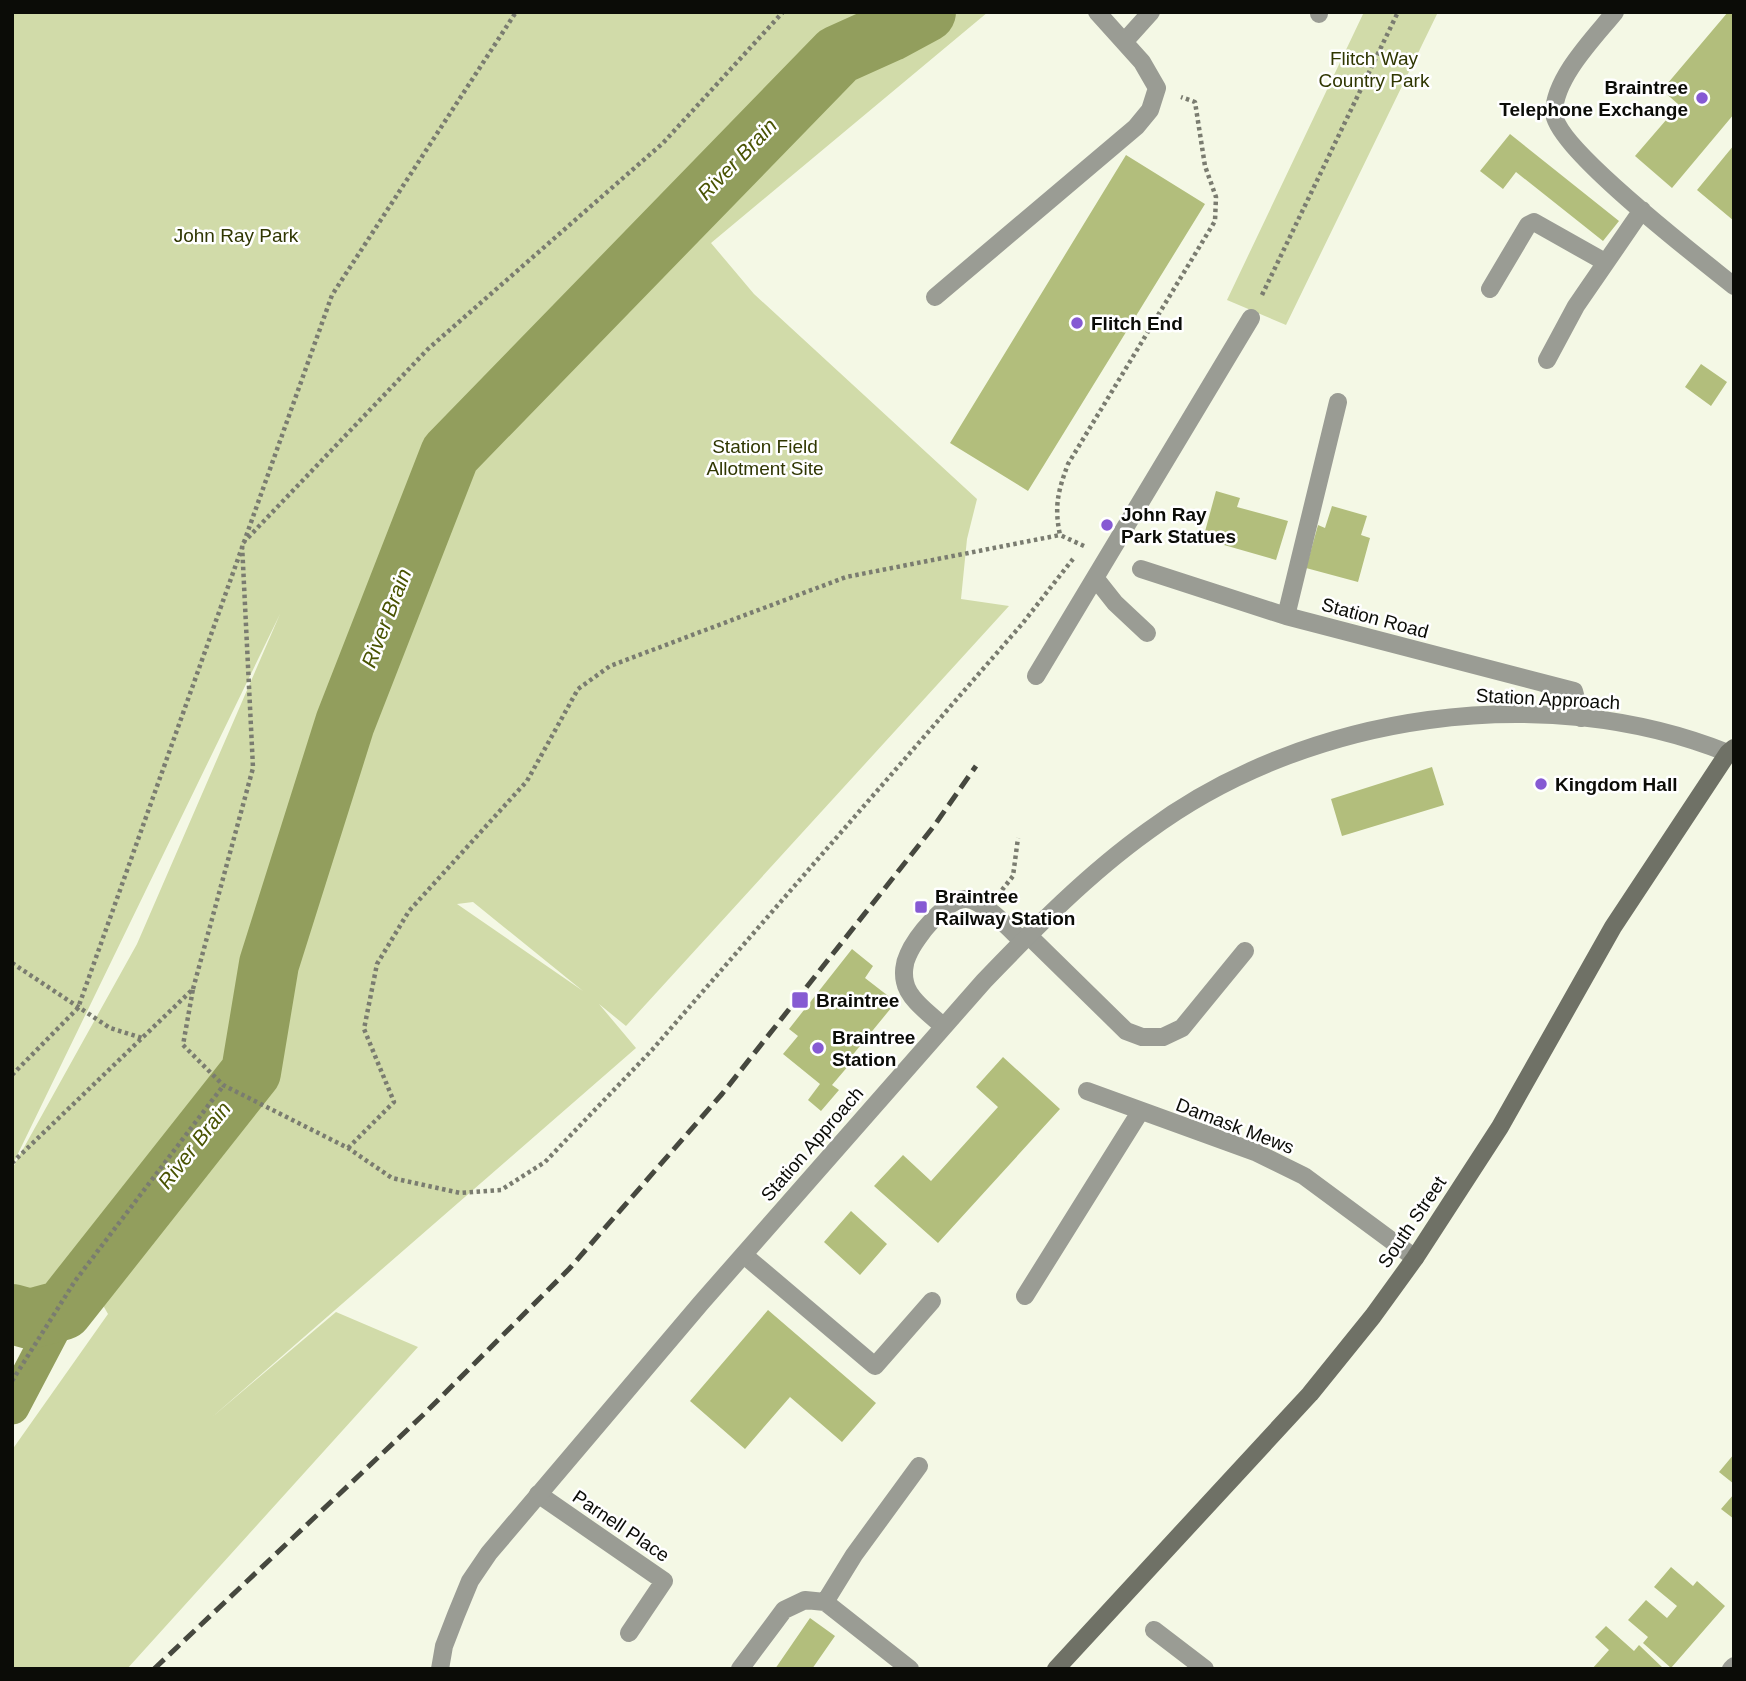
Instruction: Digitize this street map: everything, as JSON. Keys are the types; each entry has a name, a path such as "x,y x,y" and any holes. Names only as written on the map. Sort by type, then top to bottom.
{"main road":[{"name":"South Street","path":"1056,1669 1310,1394 1373,1316 1415,1258 1500,1126 1613,927 1731,751"}],"street":[{"path":"936,297 1136,127 1150,110 1157,88 1142,62 1097,12"},
{"path":"1124,42 1151,12"},
{"path":"1615,12 1568,71 1556,97 1553,114 1557,125 1591,165 1734,286"},
{"path":"1547,360 1576,306 1642,210"},
{"path":"1490,289 1528,225 1535,222 1605,262"},
{"path":"1036,676 1251,318"},
{"path":"1286,616 1338,402"},
{"name":"Station Road","path":"1141,569 1286,616 1574,691 1581,718"},
{"path":"1096,579 1115,603 1147,633"},
{"name":"Station Approach","path":"440,1669 444,1646 470,1581 489,1553 538,1494 943,1026 1025,938 1101,868 1149,830 1206,793 1306,749 1370,729 1432,719 1507,715 1581,718 1654,729 1731,751"},
{"path":"943,1026 914,998 905,984 905,968 908,954 946,905 956,900 970,899 1025,938 1126,1031 1142,1037 1163,1037 1182,1028 1245,951"},
{"name":"Damask Mews","path":"1087,1091 1255,1152 1304,1176 1415,1258"},
{"path":"1025,1296 1140,1112"},
{"path":"744,1255 875,1366 932,1301"},
{"path":"825,1602 854,1555 919,1466"},
{"name":"Parnell Place","path":"538,1494 664,1581 629,1633"},
{"path":"740,1669 784,1610 805,1600 825,1602 910,1669"},
{"path":"1154,1630 1205,1669"}],"path":[{"path":"12,1076 78,1008 332,295 516,12"},
{"path":"783,12 663,144 428,349 242,544 253,768 193,989 183,1045 223,1086 348,1148 392,1178 460,1193 501,1190 545,1162 652,1049 1022,624 1084,546"},
{"path":"1251,318 1398,12"},
{"path":"1060,535 1056,496 1068,464 1215,221 1216,197 1205,166 1195,102 1157,88"},
{"path":"348,1148 394,1102 364,1029 377,964 409,911 527,781 578,689 610,666 846,577 1060,535 1084,546 1096,579"},
{"path":"998,897 1013,876 1018,838"},
{"path":"12,964 110,1028 142,1038"},
{"path":"12,1163 193,989"},
{"path":"12,1381 75,1281 223,1086"}],"green space":[{"path":"12,12 988,12 711,243 754,294 977,499 967,539 961,599 1009,606 626,1026 599,1004 636,1048 211,1418 336,1312 418,1347 127,1669 12,1669 12,1450 108,1314 72,1251 12,1341 12,1169 137,944 280,614 12,1166","holes":["473,902 583,991 457,904"]},
{"name":"Flitch Way Country Park","path":"1364,12 1438,12 1286,325 1227,300"}],"building":[{"name":"Braintree Telephone Exchange","path":"1728,12 1734,12 1734,114 1672,188 1635,156 1679,105 1662,90"},
{"path":"1510,134 1619,221 1603,241 1516,172 1503,189 1480,171"},
{"path":"1734,145 1734,221 1697,190"},
{"name":"Flitch End","path":"1126,155 1205,204 1028,491 950,443"},
{"path":"1701,364 1727,382 1711,406 1685,387"},
{"path":"1216,491 1240,498 1237,507 1288,521 1276,560 1203,539"},
{"path":"1332,506 1367,516 1361,535 1370,538 1358,582 1306,568 1318,525 1325,528"},
{"path":"1432,767 1444,805 1342,836 1331,799"},
{"path":"852,949 873,966 865,978 896,1002 846,1063 849,1065 832,1085 839,1090 821,1111 808,1100 820,1084 783,1054 798,1036 789,1029"},
{"path":"1003,1057 1060,1109 938,1243 874,1186 903,1155 931,1181 998,1107 976,1087"},
{"path":"851,1211 887,1244 860,1275 824,1242"},
{"path":"768,1310 876,1403 842,1442 790,1397 745,1449 690,1401"},
{"path":"1734,1454 1734,1484 1719,1472"},
{"path":"1734,1494 1734,1519 1721,1509"},
{"path":"1671,1567 1693,1586 1697,1581 1725,1606 1671,1668 1643,1643 1648,1637 1628,1620 1646,1600 1667,1618 1677,1606 1654,1587"},
{"path":"810,1618 835,1636 812,1669 775,1669"},
{"path":"1606,1626 1634,1651 1639,1645 1664,1669 1592,1669 1609,1650 1595,1637"}],"waterway":[{"name":"River Brain","path":"12,1314 30,1319 63,1310 251,1072 269,964 345,723 450,454 838,55 926,12"},
{"path":"12,1407 63,1310"}],"railway":[{"path":"154,1669 423,1415 569,1269 722,1094 934,826 976,766"}],"place":[{"name":"Braintree Telephone Exchange","path":"1702,98"},
{"name":"Flitch End","path":"1077,323"},
{"name":"John Ray Park Statues","path":"1107,525"},
{"name":"Kingdom Hall","path":"1541,784"},
{"name":"Braintree Railway Station","path":"921,907"},
{"name":"Braintree","path":"800,1000"},
{"name":"Braintree Station","path":"818,1048"}],"park label":[{"name":"John Ray Park","path":"236,235"},
{"name":"Station Field Allotment Site","path":"765,457"}]}
